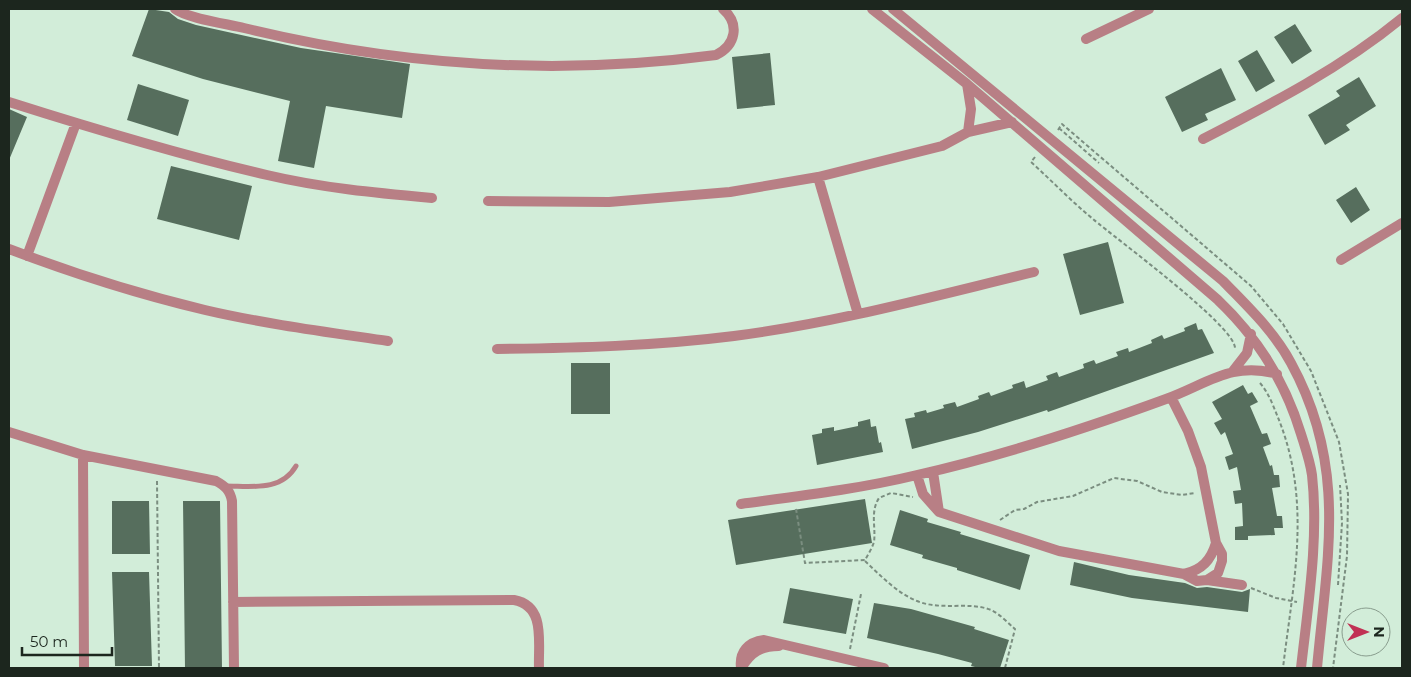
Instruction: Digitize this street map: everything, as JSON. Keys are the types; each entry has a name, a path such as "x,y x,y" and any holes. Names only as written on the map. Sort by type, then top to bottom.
{"street":[{"path":"175,9 266,34 367,52 538,67 600,67 716,55 730,45 733,38 733,21 723,9"},
{"path":"872,9 1012,122 1218,300 1251,334 1277,374 1300,429 1312,473 1314,517 1301,668"},
{"path":"893,9 1223,281 1258,317 1291,362 1314,416 1322,441 1329,488 1328,554 1316,668"},
{"path":"1086,39 1149,9"},
{"path":"1203,139 1324,75 1356,54 1402,18"},
{"path":"967,84 971,109 968,132"},
{"path":"9,102 76,123 269,176 350,190 432,198"},
{"path":"488,201 575,203 670,198 730,192 818,177 942,146 968,132 1012,122"},
{"path":"27,256 76,123"},
{"path":"818,177 858,314"},
{"path":"1341,260 1402,222"},
{"path":"9,249 115,285 205,310 296,327 388,341"},
{"path":"497,349 615,347 676,343 787,328 858,314 1034,272"},
{"path":"1244,365 1251,334"},
{"path":"741,504 916,476 1019,450 1091,427 1171,397 1244,365 1277,374"},
{"path":"1171,397 1195,449 1201,467 1216,543 1222,554 1221,567 1218,573 1207,580"},
{"path":"9,432 83,455 157,472 216,482 229,490 232,501 234,668"},
{"path":"83,455 84,668"},
{"path":"933,472 939,512"},
{"path":"916,476 923,494 939,512 1060,551 1184,574 1197,581 1207,580 1242,585"},
{"path":"1184,574 1202,567 1213,552 1216,543"},
{"path":"233,602 514,600 530,606 538,620 539,668"},
{"path":"742,668 750,655 761,648 785,646 884,668"}],"lane":[{"path":"225,486 278,484 292,474 296,466"}],"path":[{"path":"1042,149 1031,162 1092,218 1161,272 1221,326 1235,344 1236,356 1244,365 1247,379 1261,383 1267,393 1284,433 1296,484 1299,534 1283,668"},
{"path":"157,472 159,668"},
{"path":"993,530 1002,517 1015,510 1024,509 1050,498 1081,493 1114,478 1137,481 1162,492 1173,494 1187,495 1205,491"},
{"path":"865,560 874,542 875,509 879,498 892,493 911,498 923,494"},
{"path":"794,496 805,563 865,560 888,583 917,601 944,607 982,607 992,610 1015,629 1005,668"},
{"path":"1242,585 1292,601 1308,604"},
{"path":"848,659 861,594"}],"building":[{"path":"149,9 169,12 178,19 196,25 301,48 410,64 402,118 326,106 314,168 278,161 290,101 203,79 132,56"},
{"path":"1295,24 1312,51 1292,64 1274,37"},
{"path":"1257,50 1275,81 1256,92 1238,61"},
{"path":"770,53 775,105 737,109 732,57"},
{"path":"1221,68 1236,100 1205,114 1208,120 1182,132 1165,97"},
{"path":"1359,77 1376,106 1346,125 1350,130 1325,145 1308,115 1340,96 1336,91"},
{"path":"138,84 189,100 178,136 127,120"},
{"path":"9,109 27,117 9,160"},
{"path":"171,166 252,186 239,240 157,219"},
{"path":"1356,187 1370,210 1351,223 1336,200"},
{"path":"1108,242 1124,303 1080,315 1063,254"},
{"path":"1196,323 1198,330 1202,329 1214,353 1048,412 1047,410 978,432 912,449 905,419 915,417 914,413 926,410 927,413 944,408 943,405 955,402 957,407 979,399 978,396 989,392 991,396 1013,388 1012,385 1024,381 1026,388 1048,380 1046,376 1057,372 1059,377 1084,368 1083,364 1094,360 1096,364 1118,356 1116,352 1128,348 1129,352 1152,343 1151,340 1162,335 1164,339 1185,331 1184,328"},
{"path":"571,363 610,363 610,414 571,414"},
{"path":"1243,385 1248,394 1252,392 1258,402 1250,406 1262,434 1267,433 1271,444 1263,447 1270,466 1272,465 1274,475 1279,475 1280,487 1272,488 1277,516 1282,516 1283,528 1274,528 1275,535 1248,536 1248,540 1235,540 1235,527 1243,526 1242,503 1235,504 1233,491 1241,490 1237,467 1229,470 1225,457 1233,454 1225,432 1221,435 1214,423 1222,419 1212,402"},
{"path":"870,419 871,427 876,426 879,443 881,442 883,452 817,465 812,435 822,433 822,429 834,427 834,431 858,426 858,422"},
{"path":"865,499 872,543 736,565 728,520"},
{"path":"112,501 149,501 150,554 112,554"},
{"path":"183,501 220,501 222,668 185,668"},
{"path":"900,510 928,519 927,522 961,532 960,534 1030,555 1020,590 922,558 923,555 890,545"},
{"path":"1074,562 1129,575 1185,583 1197,588 1207,587 1242,592 1250,589 1248,612 1132,598 1070,585"},
{"path":"112,572 149,572 152,666 115,666"},
{"path":"790,588 853,599 846,634 783,623"},
{"path":"874,603 911,609 975,627 974,629 1009,640 1000,668 979,668 971,666 972,663 867,638"}]}
